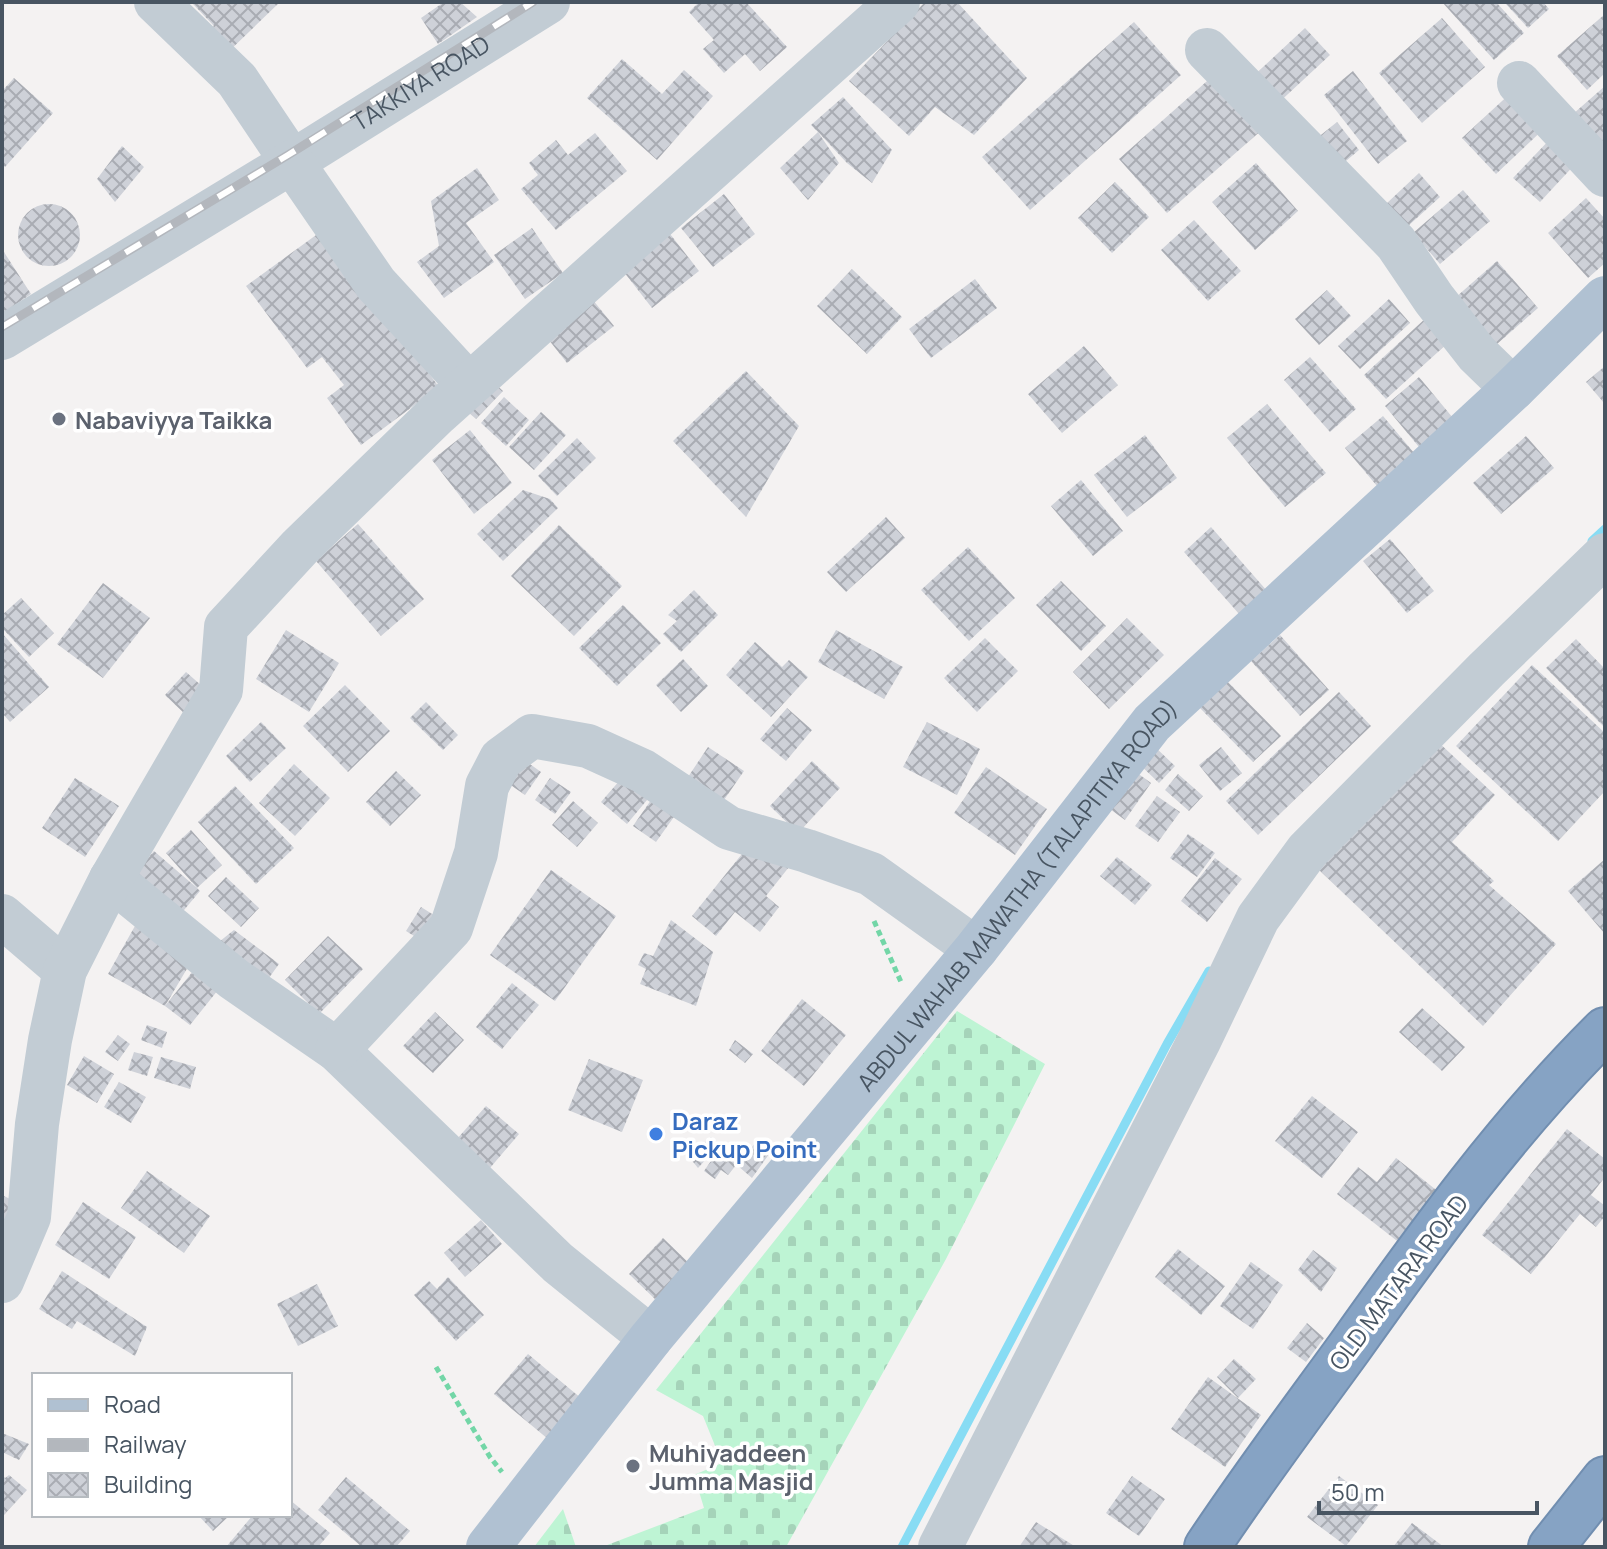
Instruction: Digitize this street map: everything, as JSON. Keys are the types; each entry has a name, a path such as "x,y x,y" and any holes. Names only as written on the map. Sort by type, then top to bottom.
{"highway":[{"name":"OLD MATARA ROAD","path":"1207,1547 1447,1215 1573,1062 1605,1030"},
{"path":"1551,1547 1605,1479"}],"main road":[{"name":"ABDUL WAHAB MAWATHA (TALAPITIYA ROAD)","path":"488,1547 651,1338 976,949 1152,723 1513,389 1605,298"}],"street":[{"path":"156,2 237,80 376,284 469,385"},
{"name":"TAKKIYA ROAD","path":"2,338 548,2"},
{"path":"2,1281 29,1217 39,1110 65,970 111,879 221,690 226,627 300,547 469,385 898,2"},
{"path":"1207,50 1396,243 1460,332 1513,389"},
{"path":"1519,83 1605,175"},
{"path":"940,1547 1199,1041 1258,918 1307,851 1605,555"},
{"path":"337,1050 451,928 476,853 487,786 501,759 532,736 588,746 643,771 729,828 871,874 976,949"},
{"path":"111,879 234,979 337,1050 558,1263 651,1338"},
{"path":"2,916 65,970"}],"path":[{"path":"850,866 917,1017"},
{"path":"436,1367 490,1457"}],"green space":[{"path":"957,1011 1045,1064 946,1259 786,1547 602,1547 704,1508 694,1475 722,1463 703,1416 656,1390"},
{"path":"563,1509 576,1547 534,1547"}],"building":[{"path":"280,2 225,55 209,30 214,26 193,4"},
{"path":"444,2 460,2 477,17 438,44 421,18"},
{"path":"699,2 746,2 787,47 760,71 745,54 724,73 703,49 714,40 689,12"},
{"path":"925,2 957,2 1027,78 974,135 935,107 909,136 849,81"},
{"path":"1442,2 1496,2 1524,33 1494,60"},
{"path":"1504,2 1543,2 1549,9 1528,28"},
{"path":"1605,14 1605,73 1587,90 1557,56"},
{"path":"1442,18 1485,67 1422,123 1379,73"},
{"path":"1134,22 1181,75 1030,210 982,157"},
{"path":"1305,28 1330,55 1274,107 1249,80"},
{"path":"622,59 662,94 684,70 713,96 657,160 587,98"},
{"path":"1353,71 1407,141 1378,164 1324,95"},
{"path":"1215,74 1263,129 1167,213 1119,159"},
{"path":"14,78 53,113 5,167 2,164 2,91"},
{"path":"1605,86 1605,167 1565,121"},
{"path":"1515,89 1548,125 1496,174 1462,138"},
{"path":"843,97 892,150 872,183 847,163 811,125"},
{"path":"1337,122 1359,150 1334,171 1311,143"},
{"path":"818,132 839,163 808,200 780,168"},
{"path":"595,133 627,171 556,230 521,189 538,175 529,163 556,140 568,155"},
{"path":"1553,136 1579,160 1540,202 1513,178"},
{"path":"122,146 144,167 115,202 97,179"},
{"path":"1256,163 1298,211 1255,250 1212,202"},
{"path":"477,168 499,200 466,223 494,262 444,298 417,262 439,246 431,201"},
{"path":"1419,173 1440,197 1407,227 1386,204"},
{"path":"1115,182 1149,217 1112,253 1078,218"},
{"path":"1463,190 1490,221 1440,264 1413,233"},
{"path":"724,194 755,234 713,267 681,228"},
{"path":"1586,198 1605,219 1605,263 1588,278 1548,233"},
{"path":"49,204 71,213 80,235 71,257 49,266 27,257 18,235 27,213"},
{"path":"1194,220 1241,271 1208,301 1161,250"},
{"path":"532,228 563,273 525,299 494,255"},
{"path":"323,230 439,387 361,445 327,398 344,385 322,357 307,368 246,286"},
{"path":"667,230 699,271 652,308 620,267"},
{"path":"2,249 31,294 2,314"},
{"path":"1497,261 1538,308 1488,352 1447,305"},
{"path":"852,269 902,317 867,354 817,306"},
{"path":"975,279 997,308 931,358 909,329"},
{"path":"1327,290 1351,316 1319,345 1295,319"},
{"path":"588,294 614,326 567,363 541,330"},
{"path":"1389,299 1410,323 1360,369 1338,346"},
{"path":"1427,317 1449,342 1386,399 1364,375"},
{"path":"1084,346 1118,385 1062,433 1028,394"},
{"path":"1310,357 1356,409 1330,432 1284,380"},
{"path":"1605,366 1605,404 1586,382"},
{"path":"746,371 799,426 746,517 673,441"},
{"path":"1419,377 1453,418 1419,447 1385,406"},
{"path":"489,378 503,391 476,419 462,407"},
{"path":"504,397 529,420 506,446 481,423"},
{"path":"1267,404 1326,473 1285,507 1227,438"},
{"path":"541,412 566,435 534,470 509,447"},
{"path":"1383,416 1415,454 1377,486 1345,448"},
{"path":"470,430 512,483 474,514 432,460"},
{"path":"1145,435 1177,478 1127,517 1094,475"},
{"path":"1526,436 1554,468 1501,514 1473,483"},
{"path":"577,438 596,458 557,496 538,476"},
{"path":"1081,480 1123,531 1093,556 1051,506"},
{"path":"523,490 550,499 558,508 503,561 477,534"},
{"path":"886,517 905,538 846,592 827,572"},
{"path":"358,524 424,599 381,636 316,561"},
{"path":"559,525 622,586 574,636 511,576"},
{"path":"1211,527 1268,592 1241,616 1184,552"},
{"path":"1390,539 1434,591 1407,613 1363,561"},
{"path":"968,547 1015,598 969,641 921,590"},
{"path":"1061,581 1106,626 1081,651 1036,605"},
{"path":"103,583 150,618 103,678 57,644"},
{"path":"694,590 718,615 681,652 663,634 677,621 668,615"},
{"path":"21,598 54,633 29,657 2,628 2,615"},
{"path":"623,605 661,643 617,686 579,648"},
{"path":"1127,618 1164,655 1109,709 1073,672"},
{"path":"286,630 339,663 309,712 256,679"},
{"path":"836,630 903,667 884,699 818,662"},
{"path":"2,633 49,687 10,722 2,713"},
{"path":"1280,635 1329,690 1300,716 1251,661"},
{"path":"985,638 1018,671 977,712 944,678"},
{"path":"1576,639 1605,669 1605,728 1546,668"},
{"path":"755,642 782,667 789,660 808,677 771,717 726,675"},
{"path":"683,659 708,686 681,712 656,685"},
{"path":"1532,665 1605,733 1605,791 1558,841 1456,746"},
{"path":"186,672 210,693 188,717 165,695"},
{"path":"1227,681 1281,736 1253,762 1199,707"},
{"path":"345,685 390,731 348,772 303,726"},
{"path":"1339,692 1371,726 1258,835 1226,801"},
{"path":"426,702 458,735 443,750 410,718"},
{"path":"787,708 812,730 786,761 760,739"},
{"path":"261,722 286,748 250,782 226,756"},
{"path":"927,722 980,749 957,795 903,767"},
{"path":"1436,740 1495,795 1452,842 1494,881 1489,885 1556,944 1483,1026 1318,869"},
{"path":"1153,745 1175,766 1159,783 1136,761"},
{"path":"708,747 744,771 715,813 686,780"},
{"path":"1221,747 1242,773 1220,791 1199,765"},
{"path":"516,754 541,772 525,795 499,777"},
{"path":"812,761 840,788 798,833 770,806"},
{"path":"294,764 330,798 295,836 259,803"},
{"path":"986,767 1047,809 1015,855 954,813"},
{"path":"1129,767 1151,783 1125,820 1103,804"},
{"path":"396,771 421,795 390,826 366,802"},
{"path":"627,772 652,794 627,824 601,802"},
{"path":"1178,774 1203,796 1189,811 1165,790"},
{"path":"75,778 119,806 85,857 42,828"},
{"path":"550,778 571,792 555,814 535,800"},
{"path":"235,786 294,848 256,884 198,822"},
{"path":"658,790 681,807 656,842 633,826"},
{"path":"1157,796 1180,812 1158,842 1135,826"},
{"path":"573,801 598,823 577,847 552,825"},
{"path":"191,830 222,865 197,888 166,853"},
{"path":"1188,834 1215,853 1197,877 1170,858"},
{"path":"754,839 789,867 766,896 779,907 760,932 735,912 716,936 692,916"},
{"path":"154,851 200,891 174,922 127,882"},
{"path":"1117,857 1152,885 1135,905 1100,876"},
{"path":"1215,858 1242,879 1207,922 1181,901"},
{"path":"1605,859 1605,934 1568,891"},
{"path":"551,870 616,916 555,1001 490,955"},
{"path":"226,877 259,908 241,927 208,896"},
{"path":"421,907 445,922 430,946 406,931"},
{"path":"140,917 198,950 165,1006 108,974"},
{"path":"671,920 713,952 696,1006 640,984 646,969 638,965 644,953 653,956"},
{"path":"234,930 279,964 258,993 205,953"},
{"path":"328,936 363,969 319,1014 285,980"},
{"path":"193,971 218,990 190,1025 165,1006"},
{"path":"512,983 539,1005 502,1049 476,1027"},
{"path":"802,999 846,1035 804,1086 761,1051"},
{"path":"1422,1008 1465,1047 1442,1071 1399,1032"},
{"path":"435,1012 464,1040 433,1073 403,1046"},
{"path":"147,1025 167,1032 162,1048 141,1040"},
{"path":"118,1035 130,1044 118,1061 105,1052"},
{"path":"735,1040 753,1054 745,1063 729,1050"},
{"path":"134,1052 153,1057 147,1076 128,1070"},
{"path":"84,1056 114,1074 97,1103 67,1085"},
{"path":"161,1057 196,1067 190,1089 154,1078"},
{"path":"589,1059 643,1080 622,1132 568,1110"},
{"path":"119,1082 146,1097 131,1123 104,1107"},
{"path":"1312,1096 1358,1132 1322,1178 1275,1141"},
{"path":"486,1106 519,1134 490,1168 457,1139"},
{"path":"1567,1129 1605,1159 1605,1177 1591,1195 1605,1206 1605,1216 1596,1227 1580,1214 1531,1274 1482,1235"},
{"path":"711,1137 719,1145 698,1168 689,1157"},
{"path":"758,1139 772,1150 752,1178 738,1166"},
{"path":"720,1148 731,1155 724,1165 730,1158 737,1164 728,1175 721,1170 715,1179 704,1171"},
{"path":"1396,1158 1440,1193 1401,1244 1337,1194 1358,1167 1377,1182"},
{"path":"147,1171 210,1216 184,1253 121,1208"},
{"path":"2,1195 26,1207 2,1253"},
{"path":"83,1202 136,1237 109,1279 55,1245"},
{"path":"481,1220 502,1244 465,1277 444,1253"},
{"path":"663,1238 691,1265 657,1301 629,1274"},
{"path":"1178,1249 1225,1286 1201,1315 1155,1277"},
{"path":"1313,1250 1337,1268 1321,1292 1298,1270"},
{"path":"1251,1262 1283,1285 1253,1329 1220,1306"},
{"path":"62,1271 147,1327 135,1356 77,1321 72,1329 39,1309"},
{"path":"448,1277 484,1315 456,1341 414,1295 429,1281 437,1289"},
{"path":"317,1284 338,1326 298,1346 277,1304"},
{"path":"1307,1323 1324,1338 1306,1362 1287,1348"},
{"path":"528,1354 582,1399 548,1439 494,1394"},
{"path":"1234,1359 1256,1379 1238,1398 1217,1377"},
{"path":"1208,1377 1261,1415 1225,1467 1171,1429"},
{"path":"2,1433 29,1444 19,1460 2,1452"},
{"path":"9,1475 27,1490 2,1517 2,1476 5,1478"},
{"path":"1132,1476 1165,1499 1139,1536 1106,1513"},
{"path":"1339,1476 1378,1505 1346,1546 1307,1517"},
{"path":"346,1477 410,1531 396,1547 362,1547 318,1510"},
{"path":"292,1502 330,1533 318,1547 226,1547 251,1517 292,1517"},
{"path":"200,1517 228,1517 213,1531"},
{"path":"1036,1522 1076,1547 1019,1547"},
{"path":"1412,1523 1444,1547 1393,1547"}],"waterway":[{"path":"1592,541 1605,529"},
{"path":"902,1547 1167,1044 1209,971"}],"railway":[{"path":"2,327 288,155 533,2"}],"place":[{"name":"Nabaviyya Taikka","path":"59,419"},
{"name":"Daraz Pickup Point","path":"656,1134"},
{"name":"Muhiyaddeen Jumma Masjid","path":"633,1466"}]}
